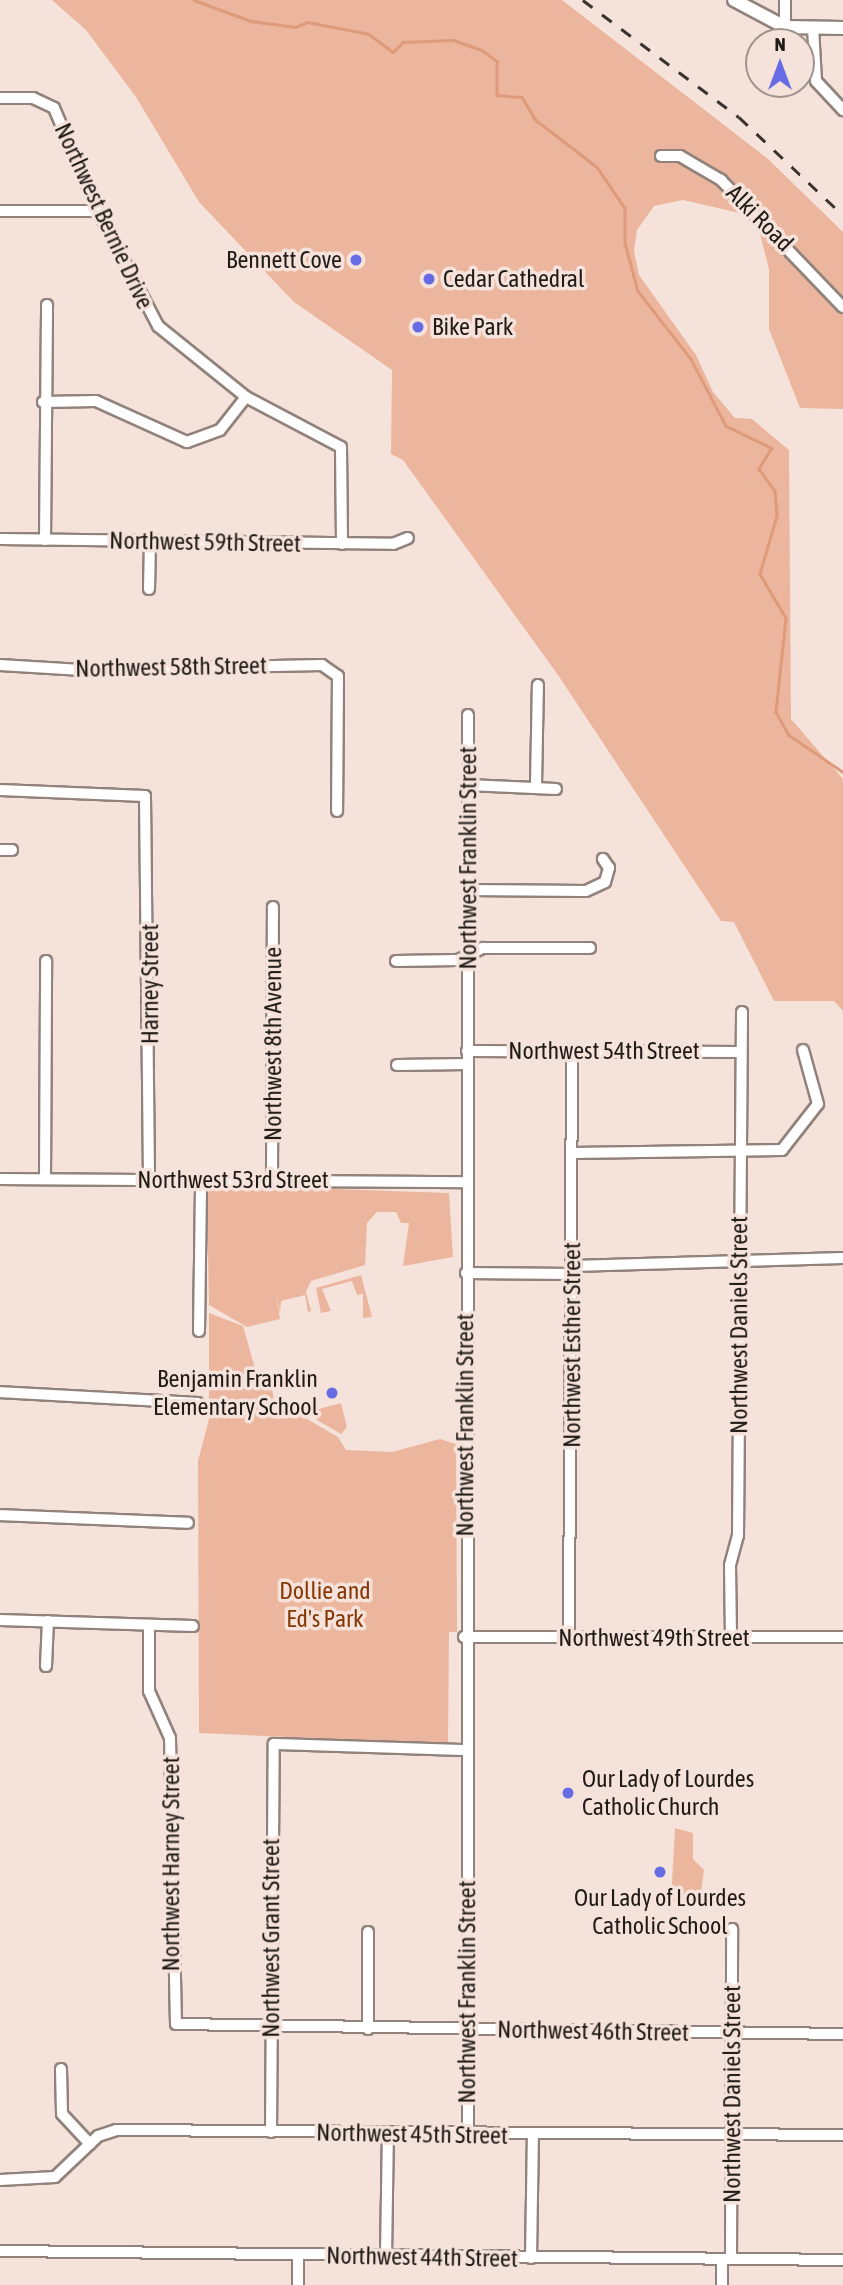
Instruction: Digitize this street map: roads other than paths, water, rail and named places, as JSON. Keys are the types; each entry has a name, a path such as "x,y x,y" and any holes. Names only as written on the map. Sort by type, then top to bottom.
{"street":[{"path":"734,0 785,27 843,28"},
{"path":"785,0 785,27"},
{"path":"813,27 816,81 843,110"},
{"name":"Northwest Bernie Drive","path":"0,98 33,98 54,108 98,211 158,326 246,397 341,447 342,544"},
{"name":"Alki Road","path":"661,156 680,156 722,180 843,307"},
{"path":"0,211 98,211"},
{"path":"45,540 43,402 47,305"},
{"path":"43,402 96,401 187,442 220,430 246,397"},
{"name":"Northwest 59th Street","path":"0,539 342,544 408,538"},
{"path":"149,589 150,541"},
{"name":"Northwest 58th Street","path":"0,665 82,670 322,664 338,676 337,811"},
{"path":"536,785 538,685"},
{"name":"Northwest Franklin Street","path":"468,715 464,1637 468,2135"},
{"path":"468,785 536,785 556,789"},
{"name":"Harney Street","path":"0,790 141,791 150,827 149,1180"},
{"path":"0,850 12,850"},
{"path":"468,890 586,891 608,876 603,859"},
{"name":"Northwest 8th Avenue","path":"272,1180 273,907"},
{"path":"396,961 468,956 483,948 590,948"},
{"path":"45,1179 46,961"},
{"name":"Northwest Daniels Street","path":"731,1637 740,1257 741,1012"},
{"path":"572,1153 741,1153 782,1150 817,1111 819,1090 803,1050"},
{"name":"Northwest 54th Street","path":"467,1051 741,1052"},
{"name":"Northwest Esther Street","path":"569,1639 573,1270 572,1051"},
{"path":"397,1065 467,1064"},
{"name":"Northwest 53rd Street","path":"0,1179 466,1182"},
{"path":"199,1331 201,1180"},
{"path":"466,1273 573,1270 740,1257 843,1258"},
{"path":"0,1392 198,1403"},
{"path":"0,1515 188,1523"},
{"path":"0,1620 193,1626"},
{"path":"46,1666 48,1621"},
{"name":"Northwest Harney Street","path":"149,1625 149,1691 170,1738 176,2024"},
{"name":"Northwest 49th Street","path":"464,1637 843,1637"},
{"name":"Northwest Grant Street","path":"271,2132 274,1744 465,1750"},
{"name":"Northwest Daniels Street","path":"722,2285 727,2260 732,2138 732,1928"},
{"path":"368,1932 368,2029"},
{"name":"Northwest 46th Street","path":"176,2024 271,2028 843,2034"},
{"path":"61,2069 62,2114 90,2144"},
{"name":"Northwest 45th Street","path":"0,2180 55,2177 90,2144 116,2130 732,2138 843,2135"},
{"path":"386,2256 388,2133"},
{"path":"531,2258 533,2136"},
{"name":"Northwest 44th Street","path":"0,2251 843,2260"},
{"path":"298,2255 298,2285"}],"waterway":[{"path":"194,0 251,21 296,27 308,22 369,34 393,52 403,42 453,40 482,50 497,61 497,95 522,97 536,120 597,167 625,208 625,243 638,291 691,359 726,426 772,448 759,469 775,491 777,516 760,574 786,618 776,712 789,735 843,772"}],"railway":[{"path":"583,0 739,117 843,215"}],"place":[{"name":"Bennett Cove","path":"356,260"},
{"name":"Cedar Cathedral","path":"429,279"},
{"name":"Bike Park","path":"418,327"},
{"name":"Benjamin Franklin Elementary School","path":"332,1393"},
{"name":"Our Lady of Lourdes Catholic Church","path":"568,1793"},
{"name":"Our Lady of Lourdes Catholic School","path":"660,1872"}],"park label":[{"name":"Dollie and Ed's Park","path":"325,1605"}]}
